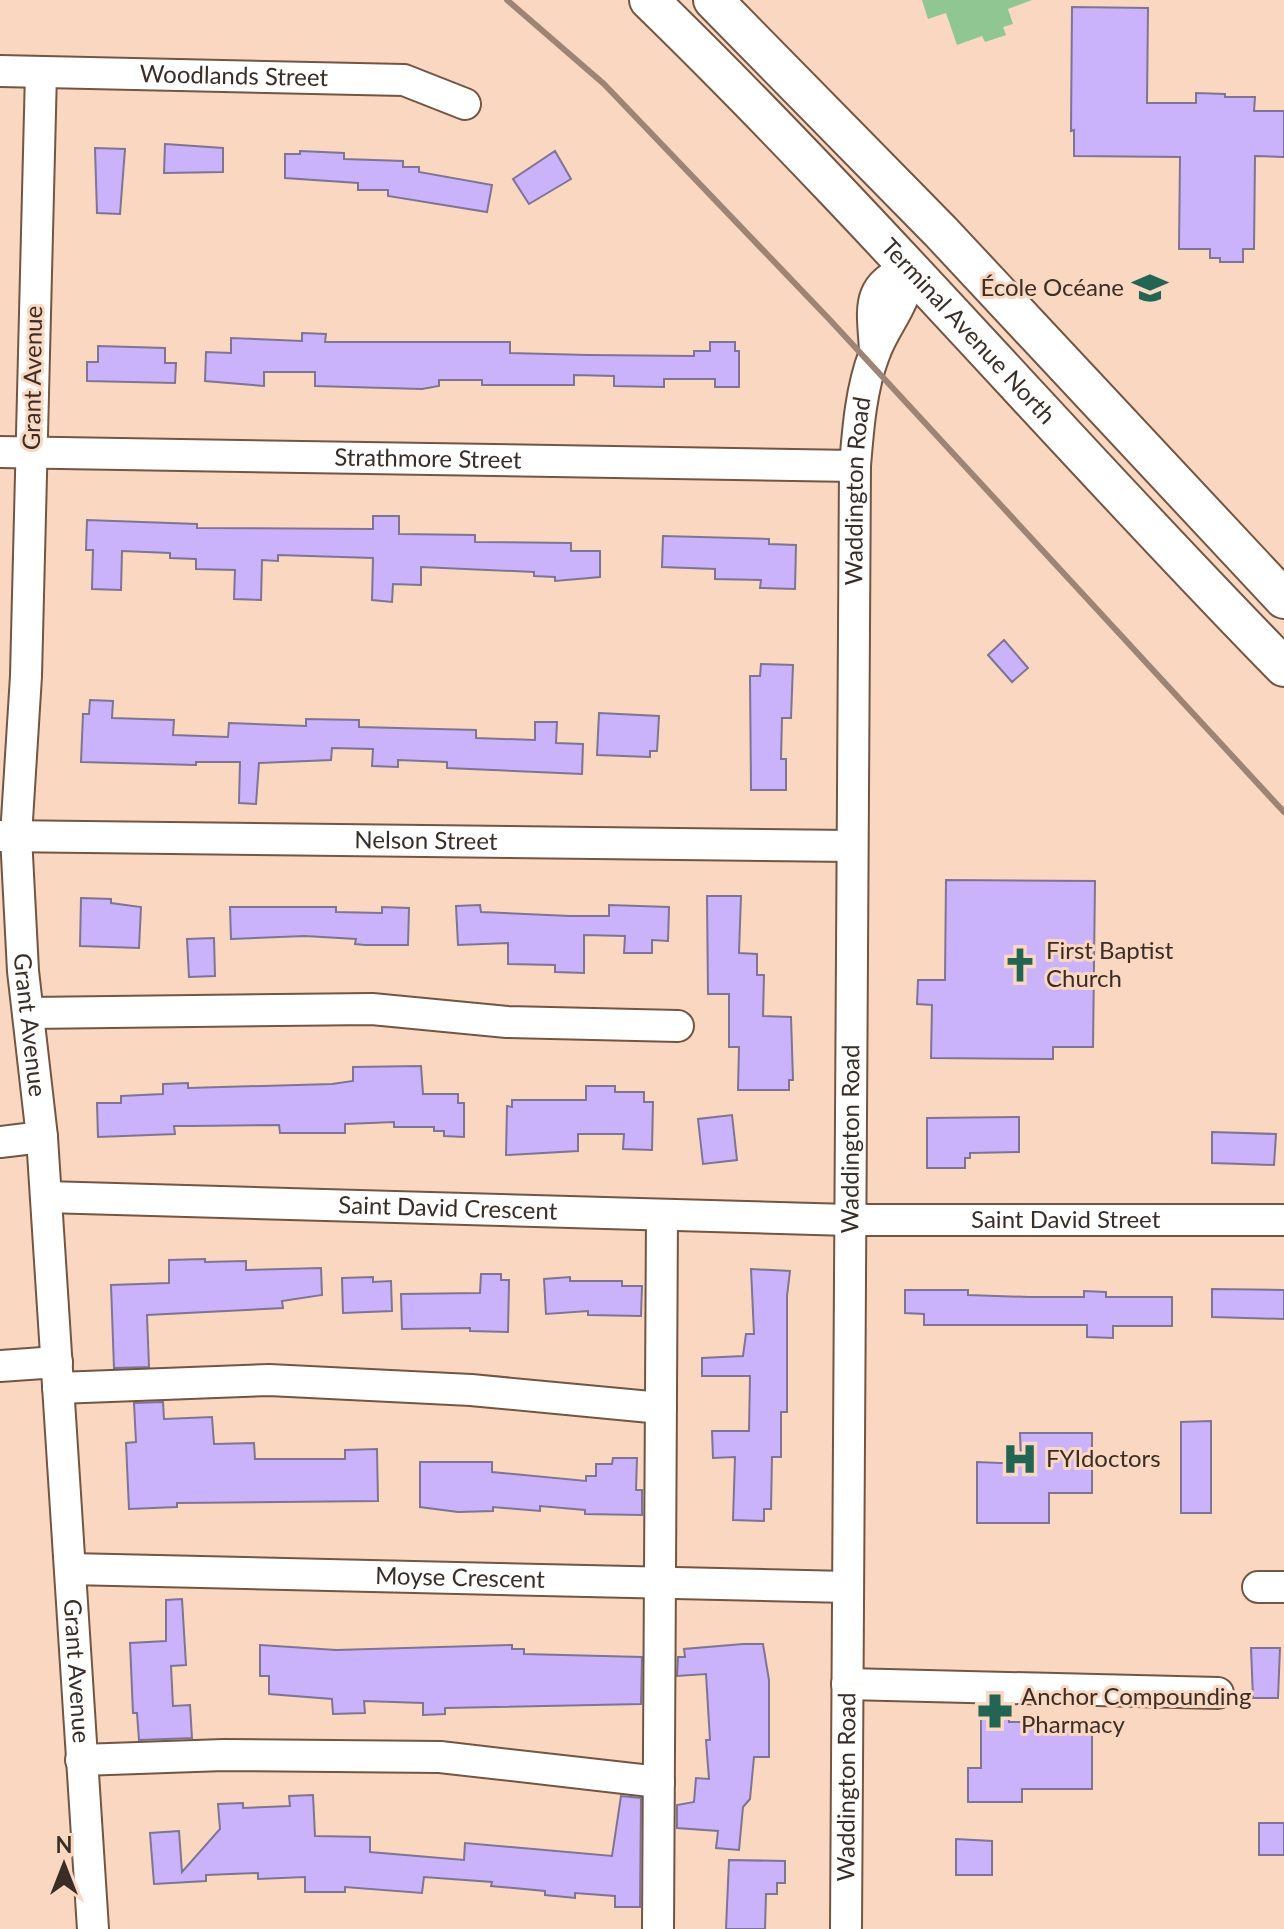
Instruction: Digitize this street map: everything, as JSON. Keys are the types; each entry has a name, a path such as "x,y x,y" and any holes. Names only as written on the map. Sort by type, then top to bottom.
{"main road":[{"name":"Terminal Avenue North","path":"649,0 909,269 1180,561 1284,667"},
{"name":"Terminal Avenue North","path":"712,0 931,221 1284,599"},
{"path":"712,0 778,95 888,212 905,236 909,269 935,270 962,287 1054,386 1118,424"}],"street":[{"name":"Woodlands Street","path":"0,71 404,80 465,104"},
{"name":"Grant Avenue","path":"41,72 26,676 8,836 10,933 12,975 28,1013 42,1137 93,1929"},
{"name":"Waddington Road","path":"846,1929 855,466 858,430 875,351 909,289 909,269"},
{"name":"Strathmore Street","path":"0,452 855,466"},
{"name":"Nelson Street","path":"8,836 852,846"},
{"path":"28,1013 372,1009 507,1022 678,1026"},
{"path":"0,1142 42,1137"},
{"name":"Saint David Crescent","path":"46,1197 849,1220"},
{"path":"658,1929 662,1215"},
{"name":"Saint David Street","path":"849,1220 1284,1220"},
{"path":"0,1366 58,1375 269,1380 471,1390 661,1408"},
{"name":"Moyse Crescent","path":"70,1569 848,1587"},
{"path":"847,1684 1218,1693"},
{"path":"81,1760 224,1755 440,1757 659,1782"}],"green space":[{"path":"922,0 1032,0 1008,9 1013,24 1003,27 1006,35 985,42 982,36 957,45 946,13 928,19"}],"building":[{"path":"1072,7 1148,8 1147,103 1196,103 1196,93 1225,94 1225,97 1255,97 1254,111 1284,111 1284,157 1255,156 1254,249 1243,249 1243,262 1220,262 1220,258 1210,258 1210,249 1179,249 1180,157 1074,156 1074,130 1071,131"},
{"path":"165,144 223,148 223,172 164,173"},
{"path":"95,148 125,149 120,214 97,213"},
{"path":"300,151 344,153 344,159 403,161 403,167 419,167 419,172 492,185 487,212 388,196 388,190 358,190 358,183 285,178 285,154 300,154"},
{"path":"555,151 571,179 529,204 513,179"},
{"path":"302,333 326,334 325,342 510,342 510,353 588,355 694,356 694,351 710,351 710,342 735,342 735,351 739,351 739,387 715,387 715,379 664,379 664,387 614,386 614,376 574,375 574,385 482,385 482,380 439,380 439,386 422,389 315,386 315,372 264,372 264,386 205,381 206,352 231,353 231,338 302,341"},
{"path":"98,346 165,348 165,363 176,363 175,383 87,381 87,362 98,362"},
{"path":"373,516 399,516 399,534 475,535 475,542 571,543 571,551 600,551 600,577 555,581 555,577 534,576 534,572 421,567 421,585 393,584 392,602 372,600 373,558 278,555 278,561 262,560 261,600 234,599 235,570 196,569 196,559 170,558 170,553 122,551 121,590 92,589 93,550 86,550 87,520 197,524 197,528 373,529"},
{"path":"663,536 769,539 769,544 796,545 795,589 760,588 761,580 715,579 715,569 662,567"},
{"path":"1004,640 1028,668 1012,682 988,655"},
{"path":"761,664 793,665 791,718 782,718 781,759 786,759 786,790 751,790 750,676 760,676"},
{"path":"90,700 113,701 112,718 174,720 173,735 228,737 229,723 306,726 306,719 359,720 359,727 476,730 476,738 535,740 535,722 557,722 556,743 583,744 582,774 447,768 447,762 398,760 398,767 372,766 373,749 332,748 331,760 259,763 256,804 239,803 240,762 196,762 196,765 81,762 83,714 89,714"},
{"path":"599,713 659,716 657,751 650,751 650,757 597,755"},
{"name":"First Baptist Church","path":"946,880 1095,881 1093,1047 1053,1047 1053,1059 931,1058 932,1005 917,1004 918,980 945,980"},
{"path":"707,896 741,896 739,953 757,954 757,975 764,975 763,1016 791,1017 793,1080 789,1080 789,1090 738,1090 739,1047 729,1047 729,994 708,994"},
{"path":"81,898 111,899 111,903 141,907 139,948 80,946"},
{"path":"480,905 481,912 570,916 609,916 609,905 669,907 668,941 652,940 652,953 624,953 625,936 584,935 584,973 555,972 555,965 508,964 508,943 458,945 456,906"},
{"path":"230,907 336,907 336,912 382,913 382,907 409,908 408,945 365,945 355,944 356,939 305,936 231,939"},
{"path":"214,938 215,976 189,977 187,939"},
{"path":"421,1066 423,1094 458,1094 458,1103 464,1103 464,1137 444,1136 444,1131 434,1131 434,1127 394,1127 394,1122 345,1124 345,1133 280,1133 279,1125 174,1126 175,1134 98,1137 97,1103 121,1103 121,1096 163,1094 163,1084 188,1083 188,1088 332,1084 353,1081 353,1067"},
{"path":"586,1086 615,1086 615,1092 644,1092 644,1102 653,1102 652,1150 623,1149 624,1134 578,1134 578,1151 506,1155 507,1106 512,1107 512,1100 586,1100"},
{"path":"732,1115 737,1160 703,1164 698,1119"},
{"path":"1019,1117 1019,1152 970,1153 970,1158 965,1158 965,1168 927,1168 927,1118"},
{"path":"1212,1132 1276,1134 1274,1165 1212,1163"},
{"path":"205,1259 205,1262 246,1261 246,1270 321,1268 322,1295 282,1301 283,1308 147,1315 149,1367 114,1368 111,1285 169,1283 169,1260"},
{"path":"751,1269 790,1271 787,1296 787,1412 781,1412 781,1457 772,1457 771,1509 764,1509 764,1521 733,1520 735,1457 713,1458 712,1431 749,1431 750,1376 702,1376 702,1358 743,1356 746,1334 754,1334"},
{"path":"481,1274 501,1274 501,1280 509,1280 508,1332 470,1331 470,1328 402,1329 401,1294 480,1293"},
{"path":"373,1277 373,1282 391,1281 392,1311 343,1313 342,1278"},
{"path":"570,1277 570,1281 622,1281 622,1286 642,1286 641,1316 588,1315 588,1311 546,1314 544,1279"},
{"path":"1212,1289 1284,1290 1284,1319 1212,1317"},
{"path":"905,1290 968,1290 968,1295 1029,1297 1084,1297 1084,1291 1106,1292 1106,1297 1172,1297 1172,1326 1113,1326 1113,1338 1087,1337 1087,1325 924,1325 924,1314 905,1313"},
{"path":"163,1402 164,1419 212,1417 214,1444 254,1443 255,1459 345,1459 345,1450 377,1449 378,1501 177,1503 177,1507 129,1509 126,1443 136,1442 134,1403"},
{"path":"1211,1421 1211,1513 1181,1513 1181,1422"},
{"path":"1020,1433 1092,1433 1092,1493 1049,1493 1049,1523 977,1523 977,1462 1021,1464"},
{"path":"613,1458 637,1458 636,1490 642,1490 642,1515 585,1514 585,1510 540,1506 540,1511 493,1507 493,1511 458,1512 420,1507 420,1462 492,1462 492,1472 586,1481 586,1476 596,1476 596,1464 612,1464"},
{"path":"182,1599 186,1665 171,1666 173,1706 190,1705 192,1738 139,1740 137,1713 133,1713 130,1643 166,1641 166,1600"},
{"path":"763,1644 769,1680 769,1757 754,1757 750,1799 743,1807 739,1850 716,1848 718,1831 677,1828 677,1805 694,1802 696,1778 709,1779 706,1740 710,1740 706,1674 677,1676 678,1657 685,1657 684,1649"},
{"path":"260,1645 336,1650 512,1645 512,1649 524,1649 524,1654 642,1657 641,1704 445,1708 445,1714 423,1715 423,1703 364,1701 365,1713 333,1714 332,1699 269,1694 269,1676 260,1676"},
{"path":"1251,1648 1280,1648 1278,1698 1253,1698"},
{"path":"981,1705 1009,1706 1009,1722 1092,1722 1092,1789 1022,1789 1022,1802 968,1802 968,1768 981,1768"},
{"path":"313,1795 315,1836 370,1837 370,1852 464,1860 465,1843 612,1856 621,1796 641,1798 640,1907 615,1907 615,1896 575,1893 575,1898 545,1895 545,1891 491,1886 492,1882 424,1877 422,1893 345,1887 345,1892 305,1892 305,1877 258,1879 258,1873 206,1875 206,1881 154,1884 150,1833 179,1831 182,1872 220,1829 218,1804 243,1803 243,1808 290,1806 289,1796"},
{"path":"1259,1823 1284,1823 1284,1855 1259,1855"},
{"path":"956,1839 992,1841 992,1875 956,1875"},
{"path":"729,1860 785,1861 785,1883 777,1883 777,1894 766,1894 765,1929 726,1929"}],"railway":[{"path":"507,0 604,84 830,320 1284,812"}],"place":[{"name":"École Océane","path":"1150,288"},
{"name":"First Baptist Church","path":"1020,965"},
{"name":"FYIdoctors","path":"1020,1459"},
{"name":"Anchor Compounding Pharmacy","path":"995,1711"}]}
